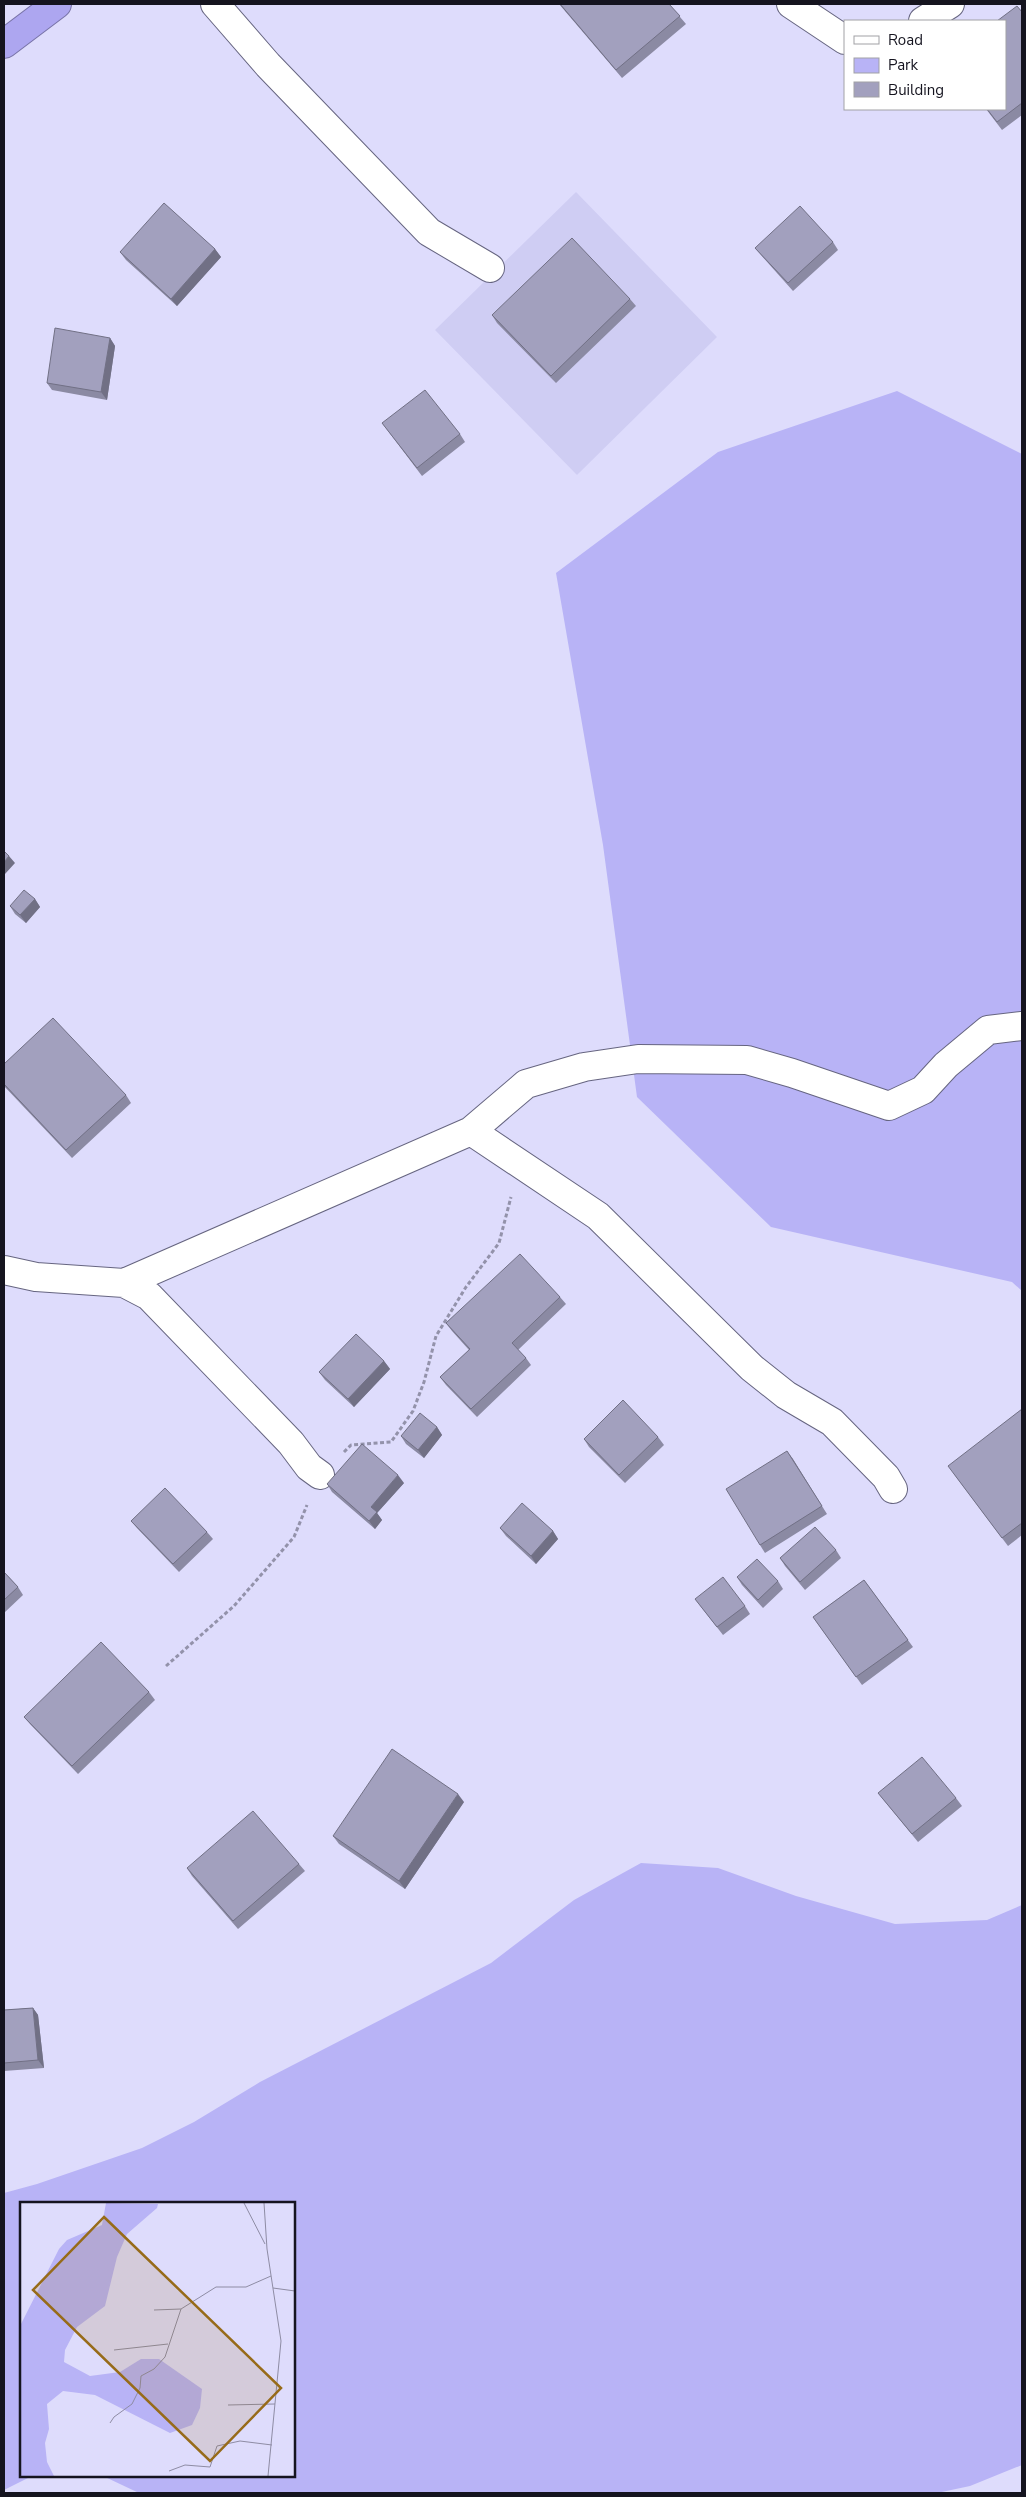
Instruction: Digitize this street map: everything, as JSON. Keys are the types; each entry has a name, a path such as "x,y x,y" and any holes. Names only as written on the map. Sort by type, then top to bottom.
{"highway":[{"path":"4,44 56,4"}],"street":[{"path":"215,4 268,65 429,232 490,268"},
{"path":"791,4 844,39"},
{"path":"925,20 950,4"},
{"path":"124,1283 472,1132 526,1084 584,1067 638,1059 747,1060 792,1073 889,1106 923,1090 946,1065 988,1030 1022,1026"},
{"path":"472,1132 598,1216 752,1368 786,1395 832,1422 886,1477 893,1489"},
{"path":"4,1270 36,1277 124,1283 150,1296 291,1444 309,1467 320,1475"}],"path":[{"path":"166,1666 234,1606 294,1537 320,1475 352,1444 391,1442 413,1411 424,1382 436,1336 466,1287 499,1243 513,1189 514,1159"}],"shaded area":[{"path":"576,192 717,337 577,475 435,330"}],"green space":[{"path":"897,391 1022,454 1022,1291 1012,1282 771,1227 637,1097 603,845 556,573 718,452"},
{"path":"641,1863 718,1868 796,1896 895,1924 987,1920 1022,1905 1022,2465 970,2486 937,2493 139,2493 105,2477 295,2477 295,2202 20,2202 20,2477 30,2477 4,2490 4,2193 37,2184 142,2148 194,2122 260,2082 491,1963 574,1900"}],"building":[{"path":"560,4 669,4 680,16 616,70"},
{"path":"1017,6 1022,12 1022,103 997,122 988,110 1006,110 1006,20 998,20"},
{"path":"164,203 215,249 171,299 120,252"},
{"path":"800,206 833,242 788,283 755,248"},
{"path":"572,238 630,299 551,376 492,315"},
{"path":"55,328 110,338 101,392 47,383"},
{"path":"425,390 460,434 417,468 382,423"},
{"path":"4,851 9,856 4,862"},
{"path":"24,890 35,899 20,915 10,906"},
{"path":"53,1018 126,1095 66,1150 4,1084 4,1064"},
{"path":"520,1254 560,1297 512,1343 526,1358 471,1409 440,1377 470,1349 446,1323"},
{"path":"356,1334 384,1361 348,1399 319,1372"},
{"path":"623,1400 658,1437 619,1475 584,1439"},
{"path":"1022,1409 1022,1523 1002,1538 948,1466"},
{"path":"420,1413 437,1427 418,1450 401,1436"},
{"path":"362,1444 398,1475 371,1507 377,1512 369,1521 327,1484"},
{"path":"787,1451 822,1506 760,1545 726,1489"},
{"path":"165,1488 207,1532 173,1564 131,1521"},
{"path":"522,1503 553,1531 531,1556 500,1528"},
{"path":"815,1527 836,1550 800,1582 780,1558"},
{"path":"757,1559 778,1581 758,1600 737,1577"},
{"path":"4,1572 18,1587 4,1600"},
{"path":"723,1577 745,1606 717,1627 695,1599"},
{"path":"864,1580 908,1640 856,1677 813,1617"},
{"path":"101,1642 149,1692 72,1766 24,1717"},
{"path":"392,1749 458,1794 399,1881 333,1836"},
{"path":"922,1757 956,1798 912,1834 878,1793"},
{"path":"253,1811 299,1864 233,1921 187,1868"},
{"path":"33,2008 38,2060 4,2063 4,2010"}]}
